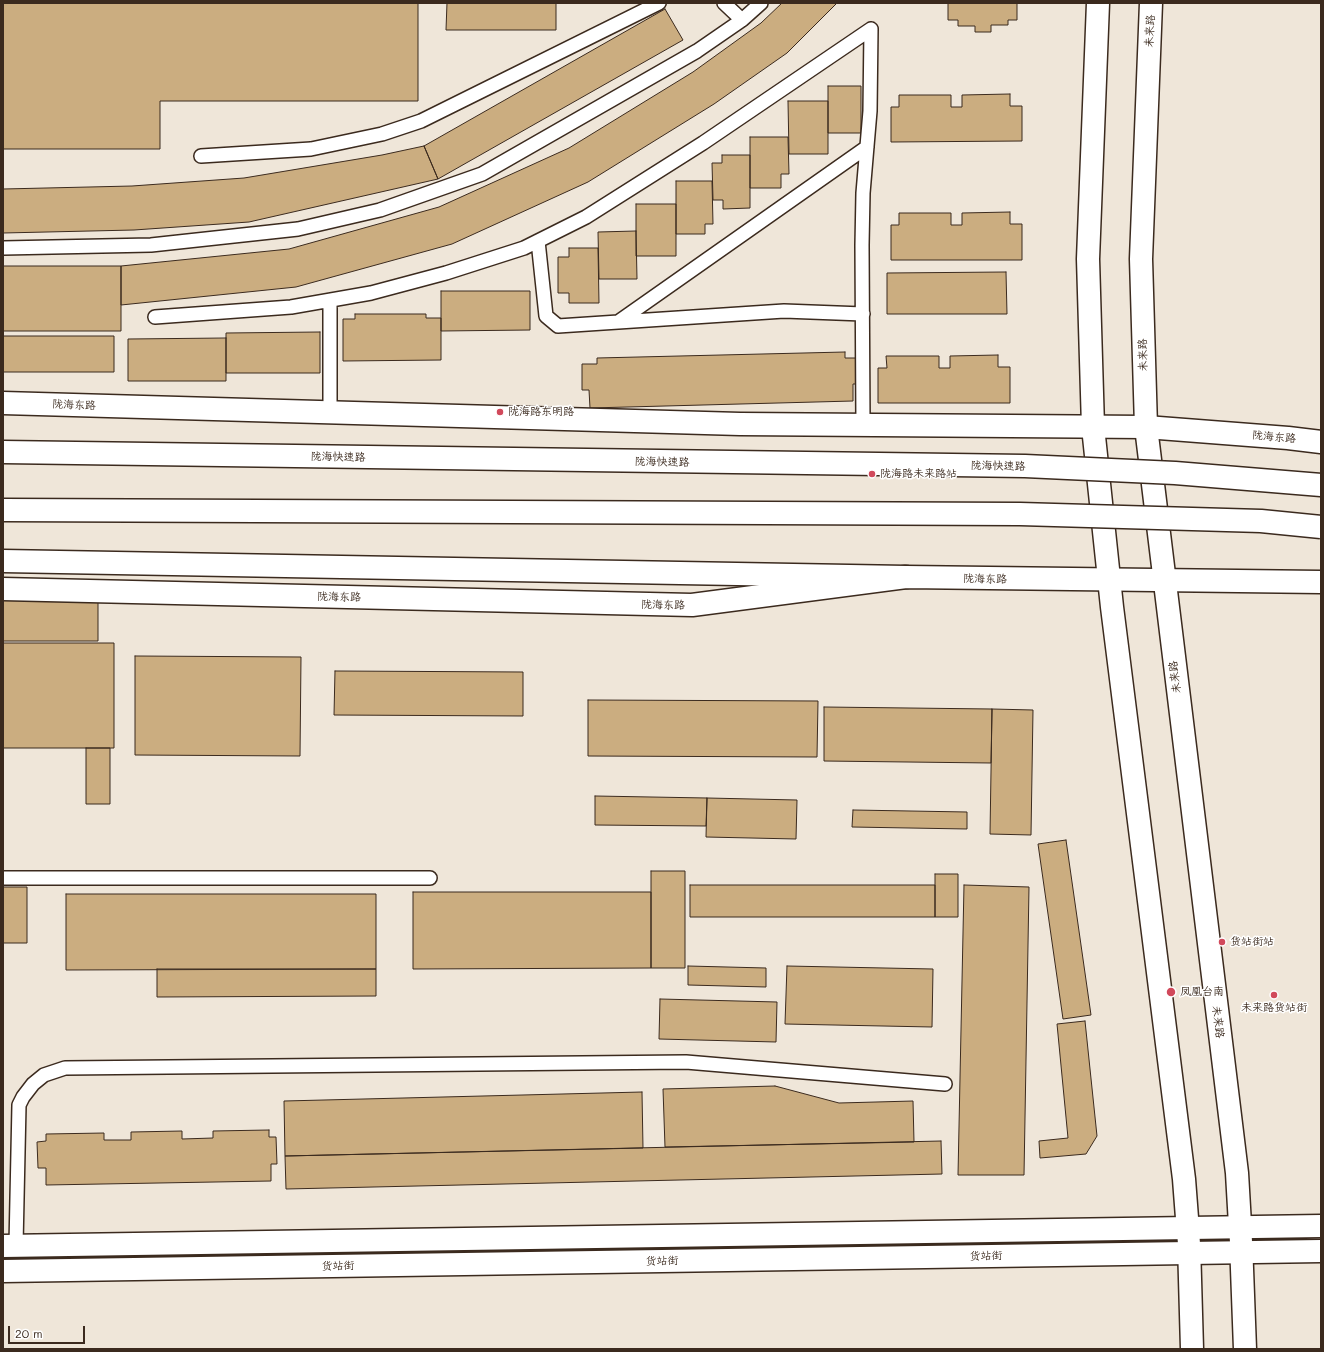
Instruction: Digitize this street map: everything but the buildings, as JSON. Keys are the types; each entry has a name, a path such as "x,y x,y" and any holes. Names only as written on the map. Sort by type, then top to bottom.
{"main road":[{"path":"1098,3 1088,259 1093,427 1110,581 1184,1178 1188,1228 1192,1349"},
{"name":"未来路","path":"1151,3 1141,259 1146,428 1163,580 1236,1166 1242,1253 1245,1349"},
{"name":"陇海东路","path":"3,403 740,424 1146,428 1288,438 1321,442"},
{"name":"陇海快速路","path":"3,452 1025,466 1175,473 1321,484"},
{"path":"3,510 1020,514 1261,521 1321,527"},
{"path":"3,561 906,577"},
{"name":"陇海东路","path":"3,589 692,605 906,577 1110,581 1163,580 1321,582"},
{"path":"9,1245 1321,1226"},
{"name":"货站街","path":"3,1271 1321,1251"}],"lane":[{"path":"201,156 310,149 389,132 420,121 659,3"},
{"path":"724,3 742,20"},
{"path":"3,248 151,245 298,229 380,210 482,174 697,51 742,20 761,3"},
{"path":"155,317 291,307 371,293 446,273 524,248 586,217 703,143 871,29 870,111 863,193 863,425"},
{"path":"618,322 867,147"},
{"path":"538,241 546,316 558,326 784,311 863,314"},
{"path":"330,300 330,412"},
{"path":"3,878 430,878"},
{"path":"9,1245 20,1105 23,1097 32,1084 44,1075 65,1068 686,1062 945,1084"}],"place":[{"name":"陇海路东明路","path":"500,412"},
{"name":"陇海路未来路站","path":"872,474"},
{"name":"货站街站","path":"1222,942"},
{"name":"凤凰台南","path":"1171,992"},
{"name":"未来路货站街","path":"1274,995"}]}
